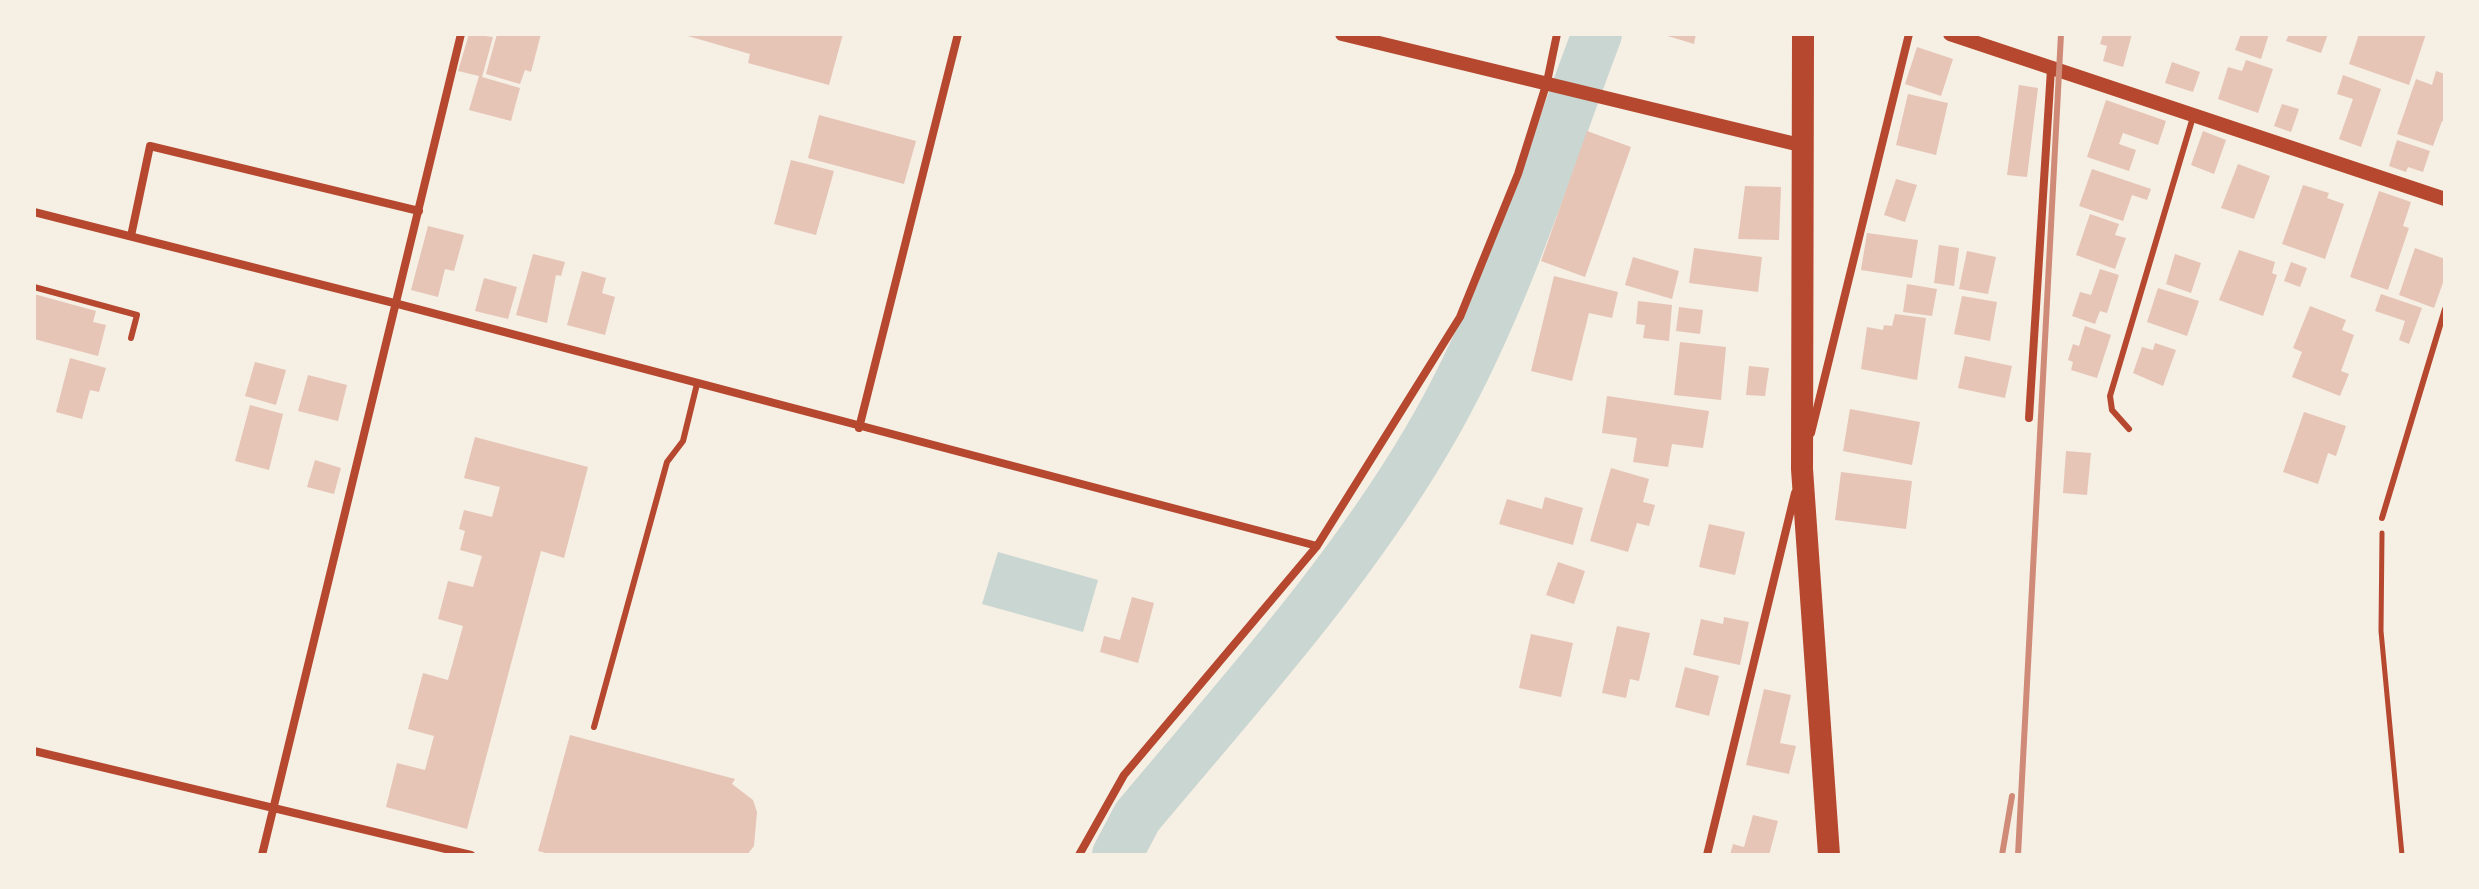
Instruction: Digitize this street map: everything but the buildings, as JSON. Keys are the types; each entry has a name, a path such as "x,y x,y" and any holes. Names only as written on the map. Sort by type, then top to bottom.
{"highway":[{"path":"1803,34 1800,145 1802,469 1829,855"}],"street":[{"path":"262,855 461,34"},
{"path":"859,428 958,34"},
{"path":"1342,34 1800,145"},
{"path":"1079,855 1124,775 1317,546 1460,317 1518,174 1547,82 1557,34"},
{"path":"1707,855 1909,34"},
{"path":"1950,34 2445,199"},
{"path":"2029,418 2051,69"},
{"path":"131,236 150,146 419,211"},
{"path":"34,212 398,304 859,428 1317,546"},
{"path":"34,751 471,855"}],"lane":[{"path":"2129,429 2112,410 2110,396 2193,117"},
{"path":"34,287 137,315 131,338"},
{"path":"2382,518 2445,309"},
{"path":"594,727 667,462 683,441 697,384"}],"path":[{"path":"2382,518 2381,631 2402,855"}],"shaded area":[{"path":"998,552 1098,580 1083,632 982,604"}],"waterway":[{"path":"1117,855 1137,817 1326,589 1426,442 1453,394 1499,294 1597,34"}],"railway":[{"path":"2018,855 2061,34"},
{"path":"2002,855 2012,796"}]}
